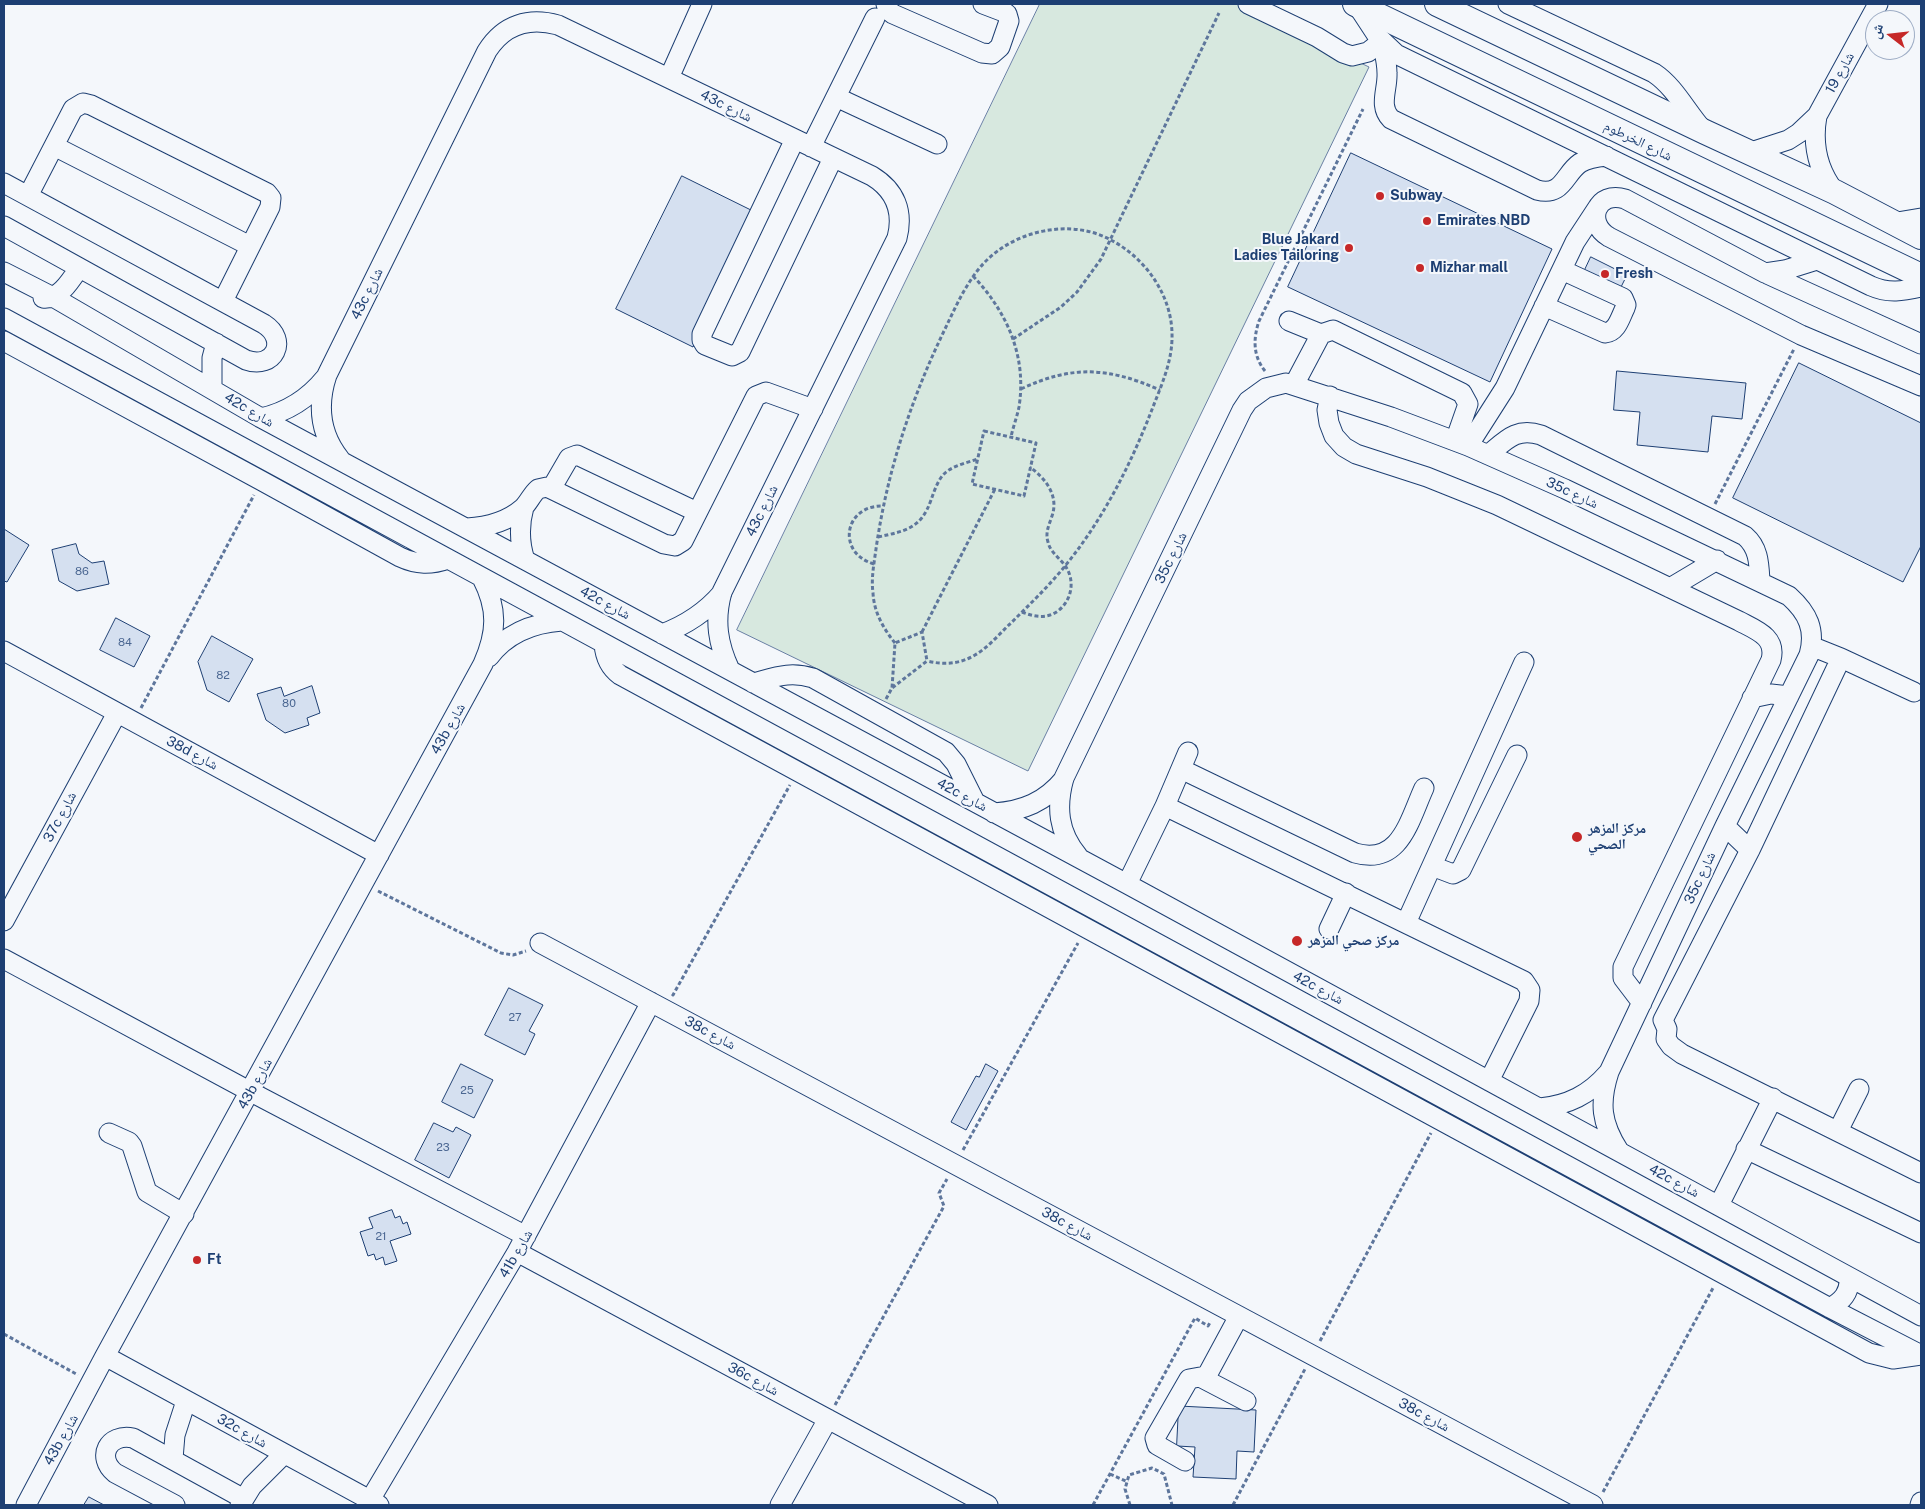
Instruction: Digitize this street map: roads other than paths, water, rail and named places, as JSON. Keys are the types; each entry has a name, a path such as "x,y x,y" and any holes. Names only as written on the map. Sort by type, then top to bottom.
{"main road":[{"name":"شارع الخرطوم","path":"1356,4 1921,276"},
{"path":"1438,4 1835,192 1891,223 1921,237"}],"street":[{"path":"525,22 533,4"},
{"path":"669,78 702,4"},
{"path":"833,158 740,352 732,356 705,345 702,340 702,334 803,143 836,97 880,11 888,10 893,14 982,53 992,54 1000,47 1009,20 1007,14 983,4"},
{"path":"1248,4 1318,37 1343,53 1352,56 1368,52 1382,42"},
{"path":"1356,4 1382,42 1396,54 1879,290 1903,292 1921,287"},
{"path":"1508,4 1654,73 1673,89 1690,115 1705,132"},
{"name":"شارع 19","path":"1751,152 1788,140 1799,133 1817,116 1878,4"},
{"name":"43c شارع","path":"261,418 274,415 298,403 319,386 327,375 487,51 502,33 525,22 547,22 558,25 872,176 888,189 898,207 900,228 897,238 722,592 712,604 695,618 676,629 662,634"},
{"path":"1382,42 1387,76 1384,108 1386,114 1391,119 1544,192 1557,188 1580,163 1592,158 1606,156"},
{"path":"836,97 937,144"},
{"path":"28,196 73,109 79,104 88,104 267,192 271,198 271,204 223,301"},
{"name":"شارع 19","path":"1817,116 1814,136 1817,156 1824,175 1835,192"},
{"path":"54,146 250,246"},
{"path":"1638,173 1645,209"},
{"path":"4,183 271,328 276,335 277,344 275,352 270,359 254,363 4,226"},
{"path":"1461,443 1505,388 1582,230 1603,201 1610,198 1618,197 1645,209 1765,273 1921,344"},
{"path":"1598,207 1595,216 1596,224 1601,232 1801,335 1921,386"},
{"path":"1891,223 1921,218"},
{"path":"1765,273 1800,266 1817,260"},
{"path":"4,285 42,298 53,297 63,289 79,268"},
{"path":"1544,306 1605,333 1615,328 1625,308 1626,305 1623,298 1562,270"},
{"name":"42c شارع","path":"4,272 53,297 261,418 1127,884 1921,1316"},
{"path":"4,318 1830,1308 1921,1355"},
{"path":"1289,321 1321,334"},
{"path":"1285,384 1321,334 1328,330 1337,331 1462,393 1468,404 1461,443"},
{"path":"4,341 410,561 429,564 448,559"},
{"path":"212,388 212,358 216,343"},
{"name":"43c شارع","path":"327,375 321,401 322,420 327,439 341,461"},
{"name":"35c شارع","path":"994,813 1011,812 1027,808 1055,790 1064,778 1242,410 1256,394 1285,384 1330,396 1461,443 1717,560 1789,596 1803,610 1811,627 1811,646 1789,696 1725,826 1609,1072 1602,1104 1604,1121 1610,1137 1619,1151"},
{"path":"467,528 491,525 503,521 524,507 538,489 542,487 552,489 669,546 674,546 683,541 756,396 766,392 813,409"},
{"path":"1330,396 1327,410 1334,436 1356,454 1427,477 1497,505 1739,621 1768,638 1772,649 1771,660 1623,967 1623,978 1642,1003"},
{"path":"1488,455 1515,434 1532,432 1745,536 1750,540 1757,552 1760,581"},
{"path":"552,489 569,458 577,455 698,512"},
{"path":"524,507 520,528 524,560"},
{"path":"1670,588 1717,560"},
{"name":"43b شارع","path":"482,578 493,606 495,620 493,635 483,664"},
{"name":"43c شارع","path":"722,592 717,632 730,670"},
{"name":"43b شارع","path":"26,1505 105,1356 251,1092 483,664 493,651 517,632 531,626 562,621"},
{"path":"604,644 606,658 620,675 1721,1272 1877,1356 1893,1359 1921,1355"},
{"path":"1811,646 1919,688"},
{"name":"38d شارع","path":"4,651 379,855"},
{"path":"1841,658 1750,850 1664,1020 1667,1029 1666,1039 1671,1046 1682,1054 1921,1173"},
{"path":"1406,923 1524,662"},
{"path":"753,683 787,674 813,678 946,752 956,764 975,802"},
{"path":"1752,698 1770,694 1789,696"},
{"name":"37c شارع","path":"4,921 117,713"},
{"path":"1127,884 1166,806 1188,752"},
{"path":"1432,866 1453,874 1461,870 1517,755"},
{"path":"1181,770 1355,853 1366,856 1379,855 1390,850 1399,841 1424,788"},
{"name":"35c شارع","path":"1064,778 1059,806 1060,821 1064,835 1080,859"},
{"path":"1166,806 1524,981 1528,985 1530,996 1490,1081"},
{"path":"1725,826 1750,850"},
{"path":"1329,929 1346,893"},
{"name":"38c شارع","path":"540,943 1312,1356 1597,1501"},
{"name":"36c شارع","path":"4,959 251,1092 828,1419 988,1505"},
{"name":"41b شارع","path":"374,1503 522,1244 651,1002"},
{"name":"35c شارع","path":"1540,1108 1571,1102 1586,1094 1609,1072"},
{"path":"1838,1131 1859,1089"},
{"path":"1719,1205 1772,1098"},
{"path":"109,1133 129,1142 147,1192 184,1214"},
{"path":"1746,1149 1921,1233"},
{"path":"1830,1308 1846,1296 1850,1286 1849,1278"},
{"path":"1205,1379 1239,1316"},
{"name":"32c شارع","path":"105,1356 374,1503"},
{"path":"1185,1461 1157,1445 1155,1438 1185,1383 1194,1377 1205,1379 1246,1401"},
{"path":"173,1459 175,1435 186,1401"},
{"path":"780,1505 828,1419"},
{"path":"175,1505 115,1473 110,1468 106,1462 106,1454 112,1441 118,1437 126,1436 133,1438 173,1459 242,1502 252,1486 284,1454"}],"place":[{"name":"Subway","path":"1380,196"},
{"name":"Emirates NBD","path":"1427,221"},
{"name":"Blue Jakard Ladies Tailoring","path":"1349,248"},
{"name":"Mizhar mall","path":"1420,268"},
{"name":"Fresh","path":"1605,274"},
{"name":"مركز المزهر الصحي","path":"1577,837"},
{"name":"مركز صحي المزهر","path":"1297,941"},
{"name":"Ft","path":"197,1260"}]}
